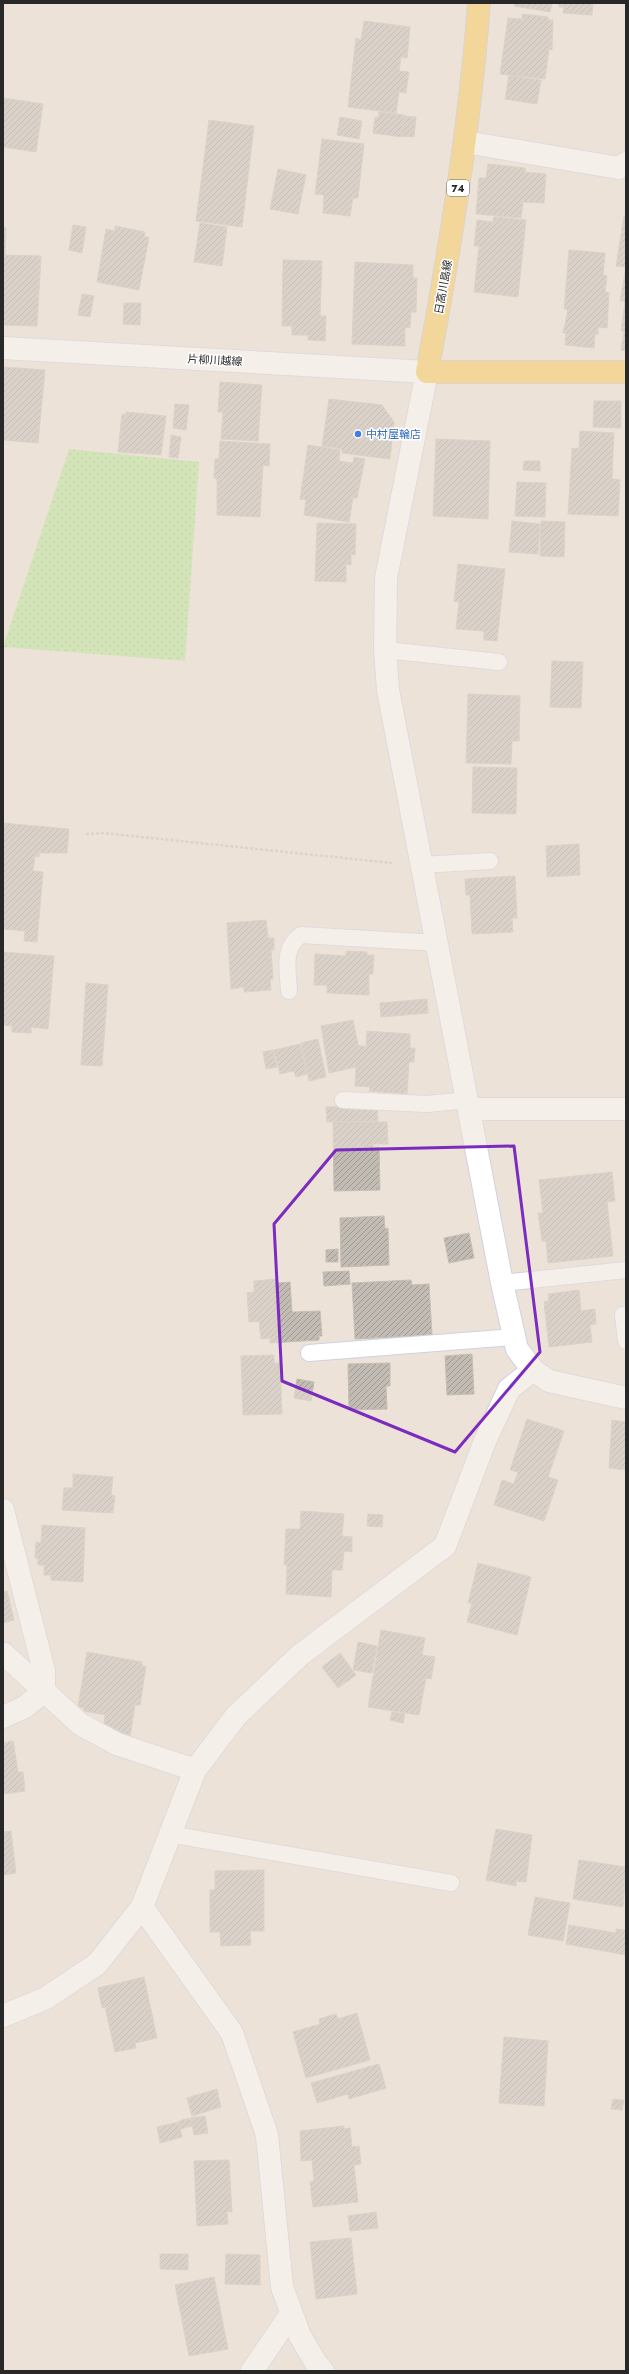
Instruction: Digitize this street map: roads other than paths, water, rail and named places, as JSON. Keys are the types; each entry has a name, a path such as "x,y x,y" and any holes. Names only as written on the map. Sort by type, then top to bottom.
{"main road":[{"name":"日高川島線","path":"427,372 446,271 464,142 479,3"},
{"path":"427,372 626,372"}],"street":[{"path":"464,142 619,168 626,163"},
{"name":"片柳川越線","path":"3,348 427,372"},
{"path":"427,372 386,578 385,650 388,690 421,865 469,1105 502,1282 513,1337 517,1349 533,1370 549,1381 626,1398"},
{"path":"469,1105 626,1109"},
{"path":"3,2016 46,1998 97,1964 142,1907 195,1770 236,1716 300,1655 445,1546 484,1441 510,1389 533,1370"},
{"path":"3,1510 44,1671 44,1691 25,1708 3,1717"},
{"path":"3,1653 80,1724 117,1744 195,1770"},
{"path":"142,1907 232,2033 267,2135 278,2259 282,2287 300,2336 316,2363 324,2371"},
{"path":"252,2371 292,2314"}],"lane":[{"path":"385,650 499,662"},
{"path":"421,865 490,861"},
{"path":"289,991 287,952 293,940 301,935 437,943"},
{"path":"343,1100 469,1105"},
{"path":"502,1282 626,1270"},
{"path":"623,1315 626,1341"},
{"path":"309,1353 513,1337"},
{"path":"170,1834 451,1883"}],"place":[{"name":"中村屋輪店","path":"358,434"}]}
